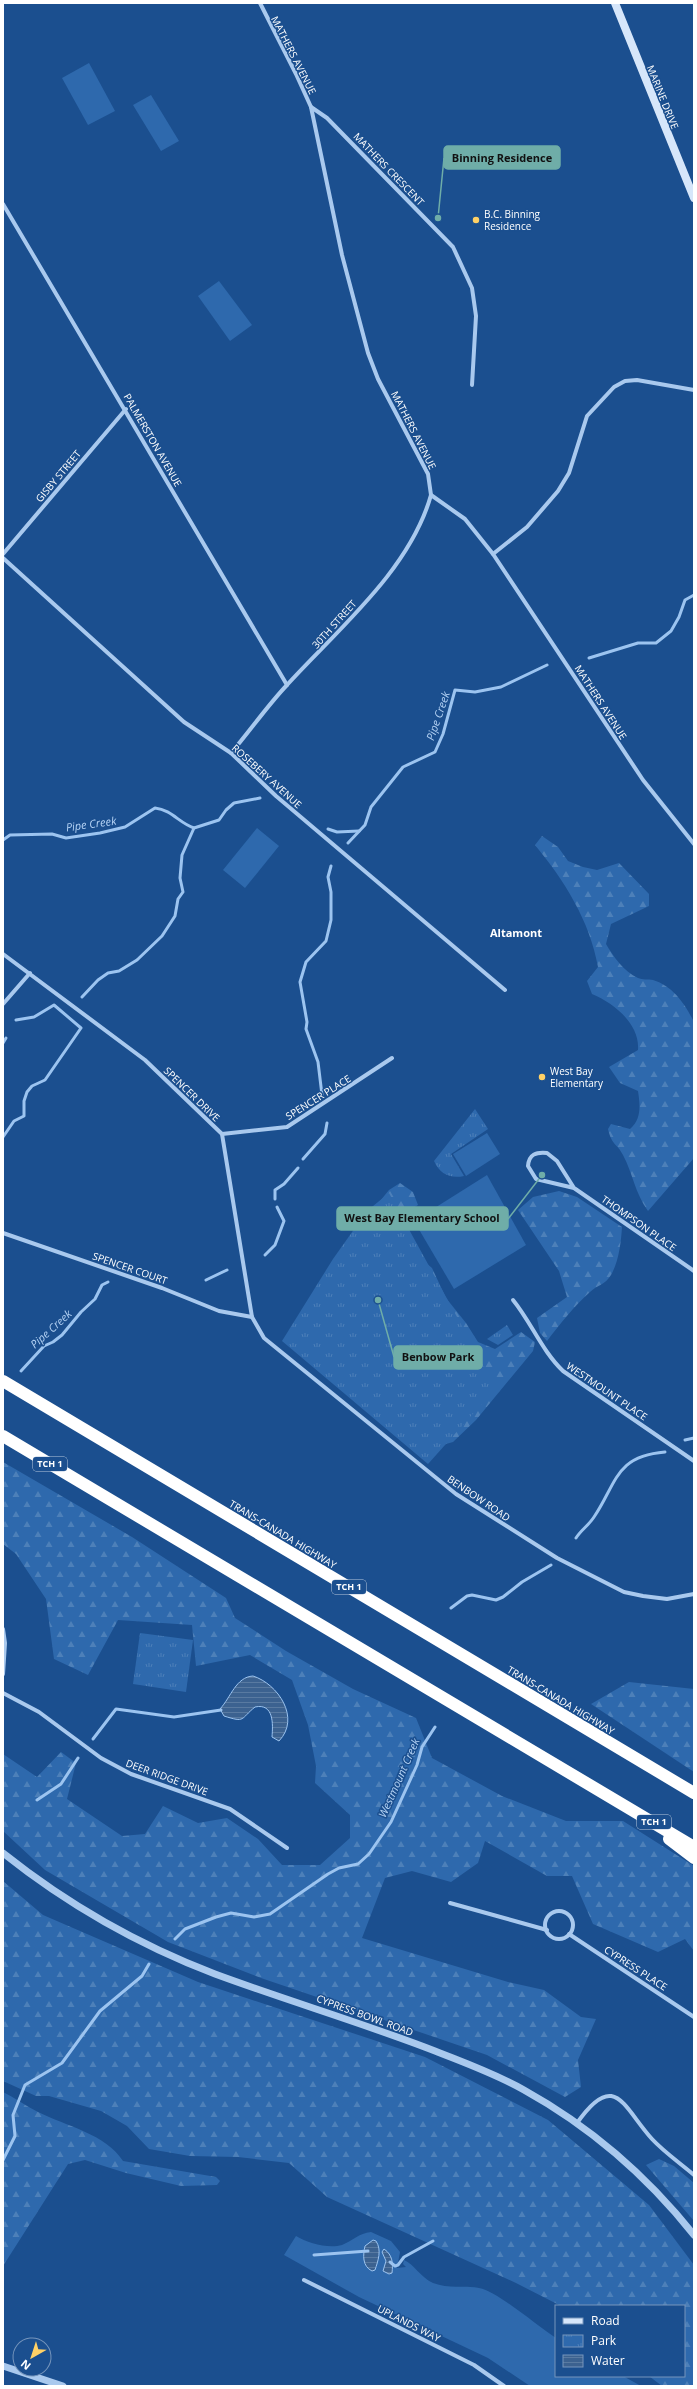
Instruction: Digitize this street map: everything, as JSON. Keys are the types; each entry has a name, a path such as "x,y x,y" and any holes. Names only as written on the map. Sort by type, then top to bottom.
{"highway":[{"name":"TRANS-CANADA HIGHWAY","path":"3,1381 694,1794"},
{"name":"TCH 1","path":"3,1436 694,1847"},
{"path":"3,1443 96,1492"},
{"path":"613,1798 694,1858"}],"main road":[{"name":"MARINE DRIVE","path":"615,3 694,198"}],"street":[{"name":"MATHERS AVENUE","path":"260,3 311,107 342,255 368,352 378,379 428,474 431,495 465,519 493,554 642,780 694,844"},
{"name":"MATHERS CRESCENT","path":"311,107 327,118 454,247 472,288 476,316 472,385"},
{"name":"PALMERSTON AVENUE","path":"3,204 126,409 287,685"},
{"path":"493,554 527,527 558,491 569,473 586,416 614,387 625,381 636,380 694,390"},
{"name":"GISBY STREET","path":"3,554 126,409"},
{"name":"30TH STREET","path":"231,754 287,685 314,658 406,553 418,531 431,495"},
{"name":"ROSEBERY AVENUE","path":"3,558 184,722 231,754 276,796 505,990"},
{"name":"SPENCER DRIVE","path":"3,954 145,1060 222,1134 252,1317"},
{"path":"3,1004 30,973"},
{"name":"SPENCER PLACE","path":"222,1134 286,1127 392,1058"},
{"name":"THOMPSON PLACE","path":"574,1188 536,1179 528,1166 531,1156 540,1152 551,1156 574,1188 694,1271"},
{"name":"SPENCER COURT","path":"3,1233 162,1288 219,1311 252,1317"},
{"name":"WESTMOUNT PLACE","path":"513,1300 527,1317 551,1358 563,1371 694,1461"},
{"name":"BENBOW ROAD","path":"252,1317 264,1338 456,1494 538,1546 583,1573 624,1592 667,1599 694,1594"},
{"path":"3,1629 5,1643 3,1674"},
{"name":"DEER RIDGE DRIVE","path":"3,1693 39,1712 100,1758 131,1774 230,1809 287,1848"},
{"name":"CYPRESS BOWL ROAD","path":"3,1853 50,1889 118,1930 165,1953 216,1974 351,2020 460,2060 522,2089 577,2123 605,2144 643,2179 694,2235"},
{"path":"450,1903 531,1928 547,1930 556,1938 564,1938 569,1934 572,1929 572,1921 568,1914 560,1911 549,1915 546,1922 547,1930"},
{"name":"CYPRESS PLACE","path":"569,1934 694,2017"},
{"path":"577,2123 592,2103 598,2099 606,2097 619,2099 629,2108 656,2143 694,2175"},
{"name":"UPLANDS WAY","path":"304,2280 474,2365 504,2386"},
{"path":"3,2366 63,2386"}],"green space":[{"path":"89,63 115,111 88,125 62,78"},
{"path":"151,95 179,141 161,151 133,105"},
{"path":"219,281 252,325 230,341 198,296"},
{"path":"257,828 279,846 245,888 223,870"},
{"path":"542,836 558,847 568,861 583,867 597,870 619,863 649,894 649,906 611,924 606,944 619,963 628,972 640,979 653,980 660,983 678,996 694,1022 694,1158 648,1211 640,1197 623,1155 611,1139 608,1129 611,1124 630,1129 637,1121 640,1106 638,1091 620,1083 609,1067 638,1050 638,1040 630,1023 617,1009 592,994 587,981 598,967 589,933 566,887 535,845"},
{"path":"475,1109 488,1129 451,1154 464,1176 450,1176 442,1172 436,1166 434,1161"},
{"path":"487,1133 500,1154 466,1176 453,1154"},
{"path":"487,1175 526,1245 454,1289 414,1221"},
{"path":"400,1183 413,1192 418,1205 405,1213 400,1236 419,1257 432,1268 446,1298 466,1323 478,1342 495,1349 521,1332 535,1342 533,1351 476,1420 453,1442 439,1446 372,1211 389,1190"},
{"path":"559,1191 577,1197 622,1227 622,1233 618,1258 611,1275 606,1281 578,1303 547,1341 540,1333 537,1318 567,1297 559,1271 518,1210 533,1197"},
{"path":"389,1193 496,1388 428,1464 282,1341 333,1259 367,1211"},
{"path":"507,1325 513,1335 498,1345 487,1339"},
{"path":"3,1462 132,1537 226,1598 235,1618 286,1651 353,1689 416,1718 432,1758 502,1796 566,1821 623,1821 694,1866 694,1951 685,1939 658,1952 593,1924 572,1876 547,1876 485,1841 478,1863 451,1882 412,1871 385,1878 362,1938 508,1982 544,1990 581,2017 596,2019 578,2060 581,2087 565,2097 487,2055 261,1978 168,1942 45,1870 3,1831 3,1754 37,1777 61,1752 76,1763 67,1799 122,1836 145,1834 163,1806 198,1823 227,1818 258,1839 282,1865 320,1865 350,1838 350,1815 315,1783 316,1766 308,1725 292,1680 250,1655 196,1666 192,1625 118,1620 88,1675 54,1659 46,1599 16,1554 3,1544"},
{"path":"140,1633 193,1640 186,1692 133,1684"},
{"path":"629,1682 694,1689 694,1772 591,1704"},
{"path":"3,1881 43,1915 198,1982 425,2057 548,2120 649,2205 694,2265 694,2386 662,2386 650,2377 685,2377 685,2305 559,2305 516,2283 327,2197 289,2163 238,2157 190,2156 149,2149 127,2126 101,2111 49,2096 36,2096 3,2081"},
{"path":"3,2092 38,2112 96,2137 116,2152 123,2161 216,2177 220,2181 217,2185 181,2186 126,2173 85,2160 68,2164 3,2266"},
{"path":"659,2159 674,2166 694,2183 694,2221 646,2165"},
{"path":"371,2232 391,2241 400,2252 397,2268 406,2267 403,2264 404,2260 433,2283 445,2286 479,2288 507,2302 555,2337 555,2377 625,2377 641,2386 530,2386 488,2358 359,2297 284,2255 296,2236 318,2245 336,2246 342,2245 359,2235","holes":["365,2246 379,2247 377,2262 364,2258"]}],"water":[{"path":"253,1676 271,1686 284,1703 288,1722 285,1732 279,1741 272,1737 271,1716 266,1708 255,1707 242,1719 224,1716 220,1709 234,1688 242,1680"},
{"path":"373,2240 378,2244 379,2252 375,2270 372,2271 366,2266 364,2257 365,2246"},
{"path":"384,2249 387,2251 392,2260 392,2273 389,2274 383,2271 386,2261 382,2252"}],"waterway":[{"name":"Pipe Creek","path":"589,658 638,643 656,643 671,631 679,617 685,600 694,595"},
{"name":"Pipe Creek","path":"348,843 365,825 371,807 403,767 435,752 443,734 455,690 475,692 501,687 547,665"},
{"name":"Pipe Creek","path":"82,997 98,980 108,973 119,971 137,960 162,936 175,916 178,899 183,892 180,878 182,855 194,828 219,820 226,810 234,803 260,798"},
{"name":"Pipe Creek","path":"3,840 10,835 52,834 66,838 100,833 125,827 155,808 166,811 194,828"},
{"name":"Pipe Creek","path":"328,829 337,832 359,831"},
{"name":"Pipe Creek","path":"322,1095 318,1062 306,1029 307,1022 300,982 306,962 326,941 331,920 331,892 328,877 331,866"},
{"path":"3,1137 14,1121 24,1116 24,1101 27,1092 32,1086 45,1080 81,1028 54,1005 34,1017 16,1020"},
{"name":"Pipe Creek","path":"3,1043 6,1038"},
{"name":"Pipe Creek","path":"303,1159 325,1134 327,1123"},
{"name":"Pipe Creek","path":"275,1199 275,1190 284,1184 298,1168"},
{"name":"Pipe Creek","path":"265,1255 275,1245 284,1221 277,1207"},
{"name":"Pipe Creek","path":"206,1280 227,1270"},
{"name":"Pipe Creek","path":"21,1371 44,1346 53,1342 62,1335 81,1312 95,1299 102,1285 108,1282"},
{"name":"Westmount Creek","path":"685,1440 694,1438"},
{"name":"Westmount Creek","path":"576,1538 590,1523 602,1505 619,1473 627,1465 636,1459 665,1452"},
{"name":"Westmount Creek","path":"451,1608 467,1596 472,1595 496,1600 503,1597 522,1582 551,1565"},
{"path":"93,1739 116,1709 174,1717 221,1710"},
{"name":"Westmount Creek","path":"175,1939 185,1929 231,1913 254,1917 270,1914 328,1874 339,1868 358,1864 369,1854 391,1822 417,1765 422,1747 435,1727"},
{"path":"37,1800 61,1784 78,1758"},
{"name":"Westmount Creek","path":"3,2160 15,2136 13,2115 25,2085 62,2063 100,2011 142,1976 149,1964"},
{"path":"390,2262 395,2266 398,2265 404,2257 433,2241"},
{"path":"314,2255 368,2251"}],"place":[{"name":"Binning Residence","path":"438,218"},
{"name":"B.C. Binning Residence","path":"476,220"},
{"name":"West Bay Elementary","path":"542,1077"},
{"name":"West Bay Elementary School","path":"542,1175"},
{"name":"Benbow Park","path":"378,1300"}],"district":[{"name":"Altamont","path":"516,933"}]}
